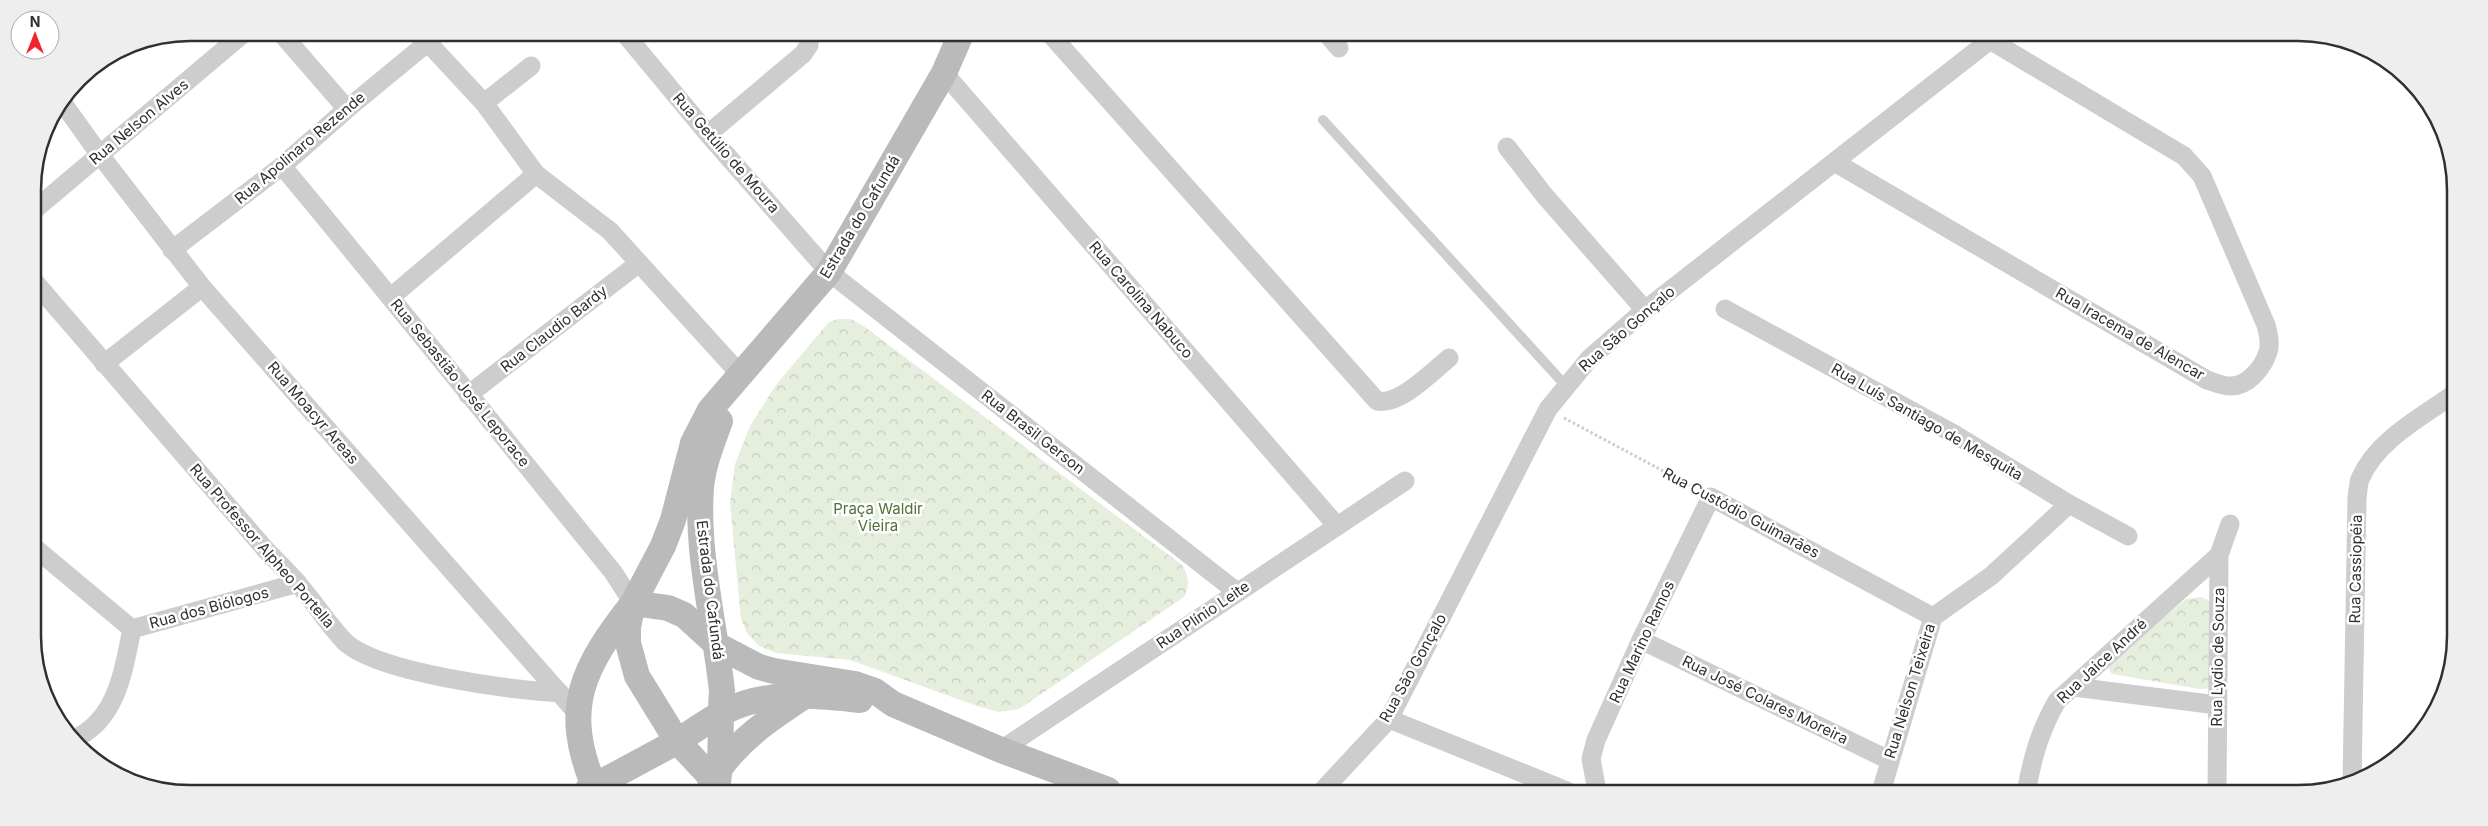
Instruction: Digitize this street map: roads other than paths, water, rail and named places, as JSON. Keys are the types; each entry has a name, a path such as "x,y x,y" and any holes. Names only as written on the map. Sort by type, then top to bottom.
{"street":[{"name":"Rua Nelson Alves","path":"42,204 235,41"},
{"path":"288,41 347,109"},
{"name":"Rua Apolinaro Rezende","path":"172,250 282,166 420,41"},
{"path":"426,41 484,103 536,174 610,231 737,378"},
{"name":"Rua Getúlio de Moura","path":"631,41 708,134 829,272"},
{"path":"708,134 803,54 808,41"},
{"name":"Estrada do Cafundá","path":"717,782 677,741 637,676 630,657 628,627 633,603 663,546 673,520 693,443 710,410 829,272 944,73 954,41"},
{"path":"1057,41 1377,401 1384,402 1396,399 1449,358"},
{"name":"Rua São Gonçalo","path":"1328,784 1389,719 1548,409 1589,359 1645,310 1836,163 1989,41"},
{"name":"Rua Iracema de Alencar","path":"1836,163 2207,380 2229,386 2244,384 2254,374 2268,352 2269,338 2266,325 2202,176 2184,156 1995,41"},
{"path":"484,103 531,66"},
{"name":"Rua Carolina Nabuco","path":"944,73 1337,526"},
{"name":"Rua Moacyr Areas","path":"66,108 172,250 202,287 577,713"},
{"path":"1507,147 1545,196 1645,310"},
{"name":"Rua Sebastião José Leporace","path":"282,166 391,297 468,395 613,572 633,603"},
{"path":"391,297 536,174"},
{"name":"Rua Claudio Bardy","path":"468,395 639,263"},
{"name":"Rua Brasil Gerson","path":"829,272 1237,592"},
{"path":"104,364 202,287"},
{"name":"Rua Professor Alpheo Portella","path":"42,290 265,549 298,583 345,642 368,656 420,672 517,690 560,693"},
{"name":"Rua Luís Santiago de Mesquita","path":"1725,309 1954,434 2069,504 2128,536"},
{"name":"Estrada do Cafundá","path":"717,782 722,691 702,544 701,486 710,449 737,378"},
{"name":"Rua Cassiopéia","path":"2352,774 2357,498 2360,480 2367,466 2389,441 2447,399"},
{"name":"Rua Plínio Leite","path":"1001,750 1405,482"},
{"name":"Rua Custódio Guimarães","path":"1711,497 1933,617"},
{"name":"Rua Marino Ramos","path":"1596,784 1591,759 1596,740 1641,640 1711,497"},
{"name":"Rua Nelson Teixeira","path":"1883,784 1933,617 1991,576 2069,504"},
{"name":"Rua Lydio de Souza","path":"2217,784 2219,555 2230,524"},
{"path":"41,553 132,629"},
{"name":"Rua Jaice André","path":"2027,784 2033,754 2045,722 2057,701 2219,555"},
{"name":"Rua dos Biólogos","path":"80,736 95,726 110,705 122,678 132,629 298,583"},
{"path":"590,785 577,713 582,686 593,660 633,603 668,608 684,615 717,645 758,666 774,671 812,675 855,684 874,691 893,704 1001,750 1093,785"},
{"name":"Rua José Colares Moreira","path":"1641,640 1889,760"},
{"path":"2074,687 2217,705"},
{"path":"597,785 677,741 720,712 756,700 805,697 893,704"},
{"path":"717,782 746,738 765,722 805,697"},
{"path":"1389,719 1551,784"}],"lane":[{"path":"1323,120 1566,386"}],"park label":[{"name":"Praça Waldir Vieira","path":"878,518"}]}
